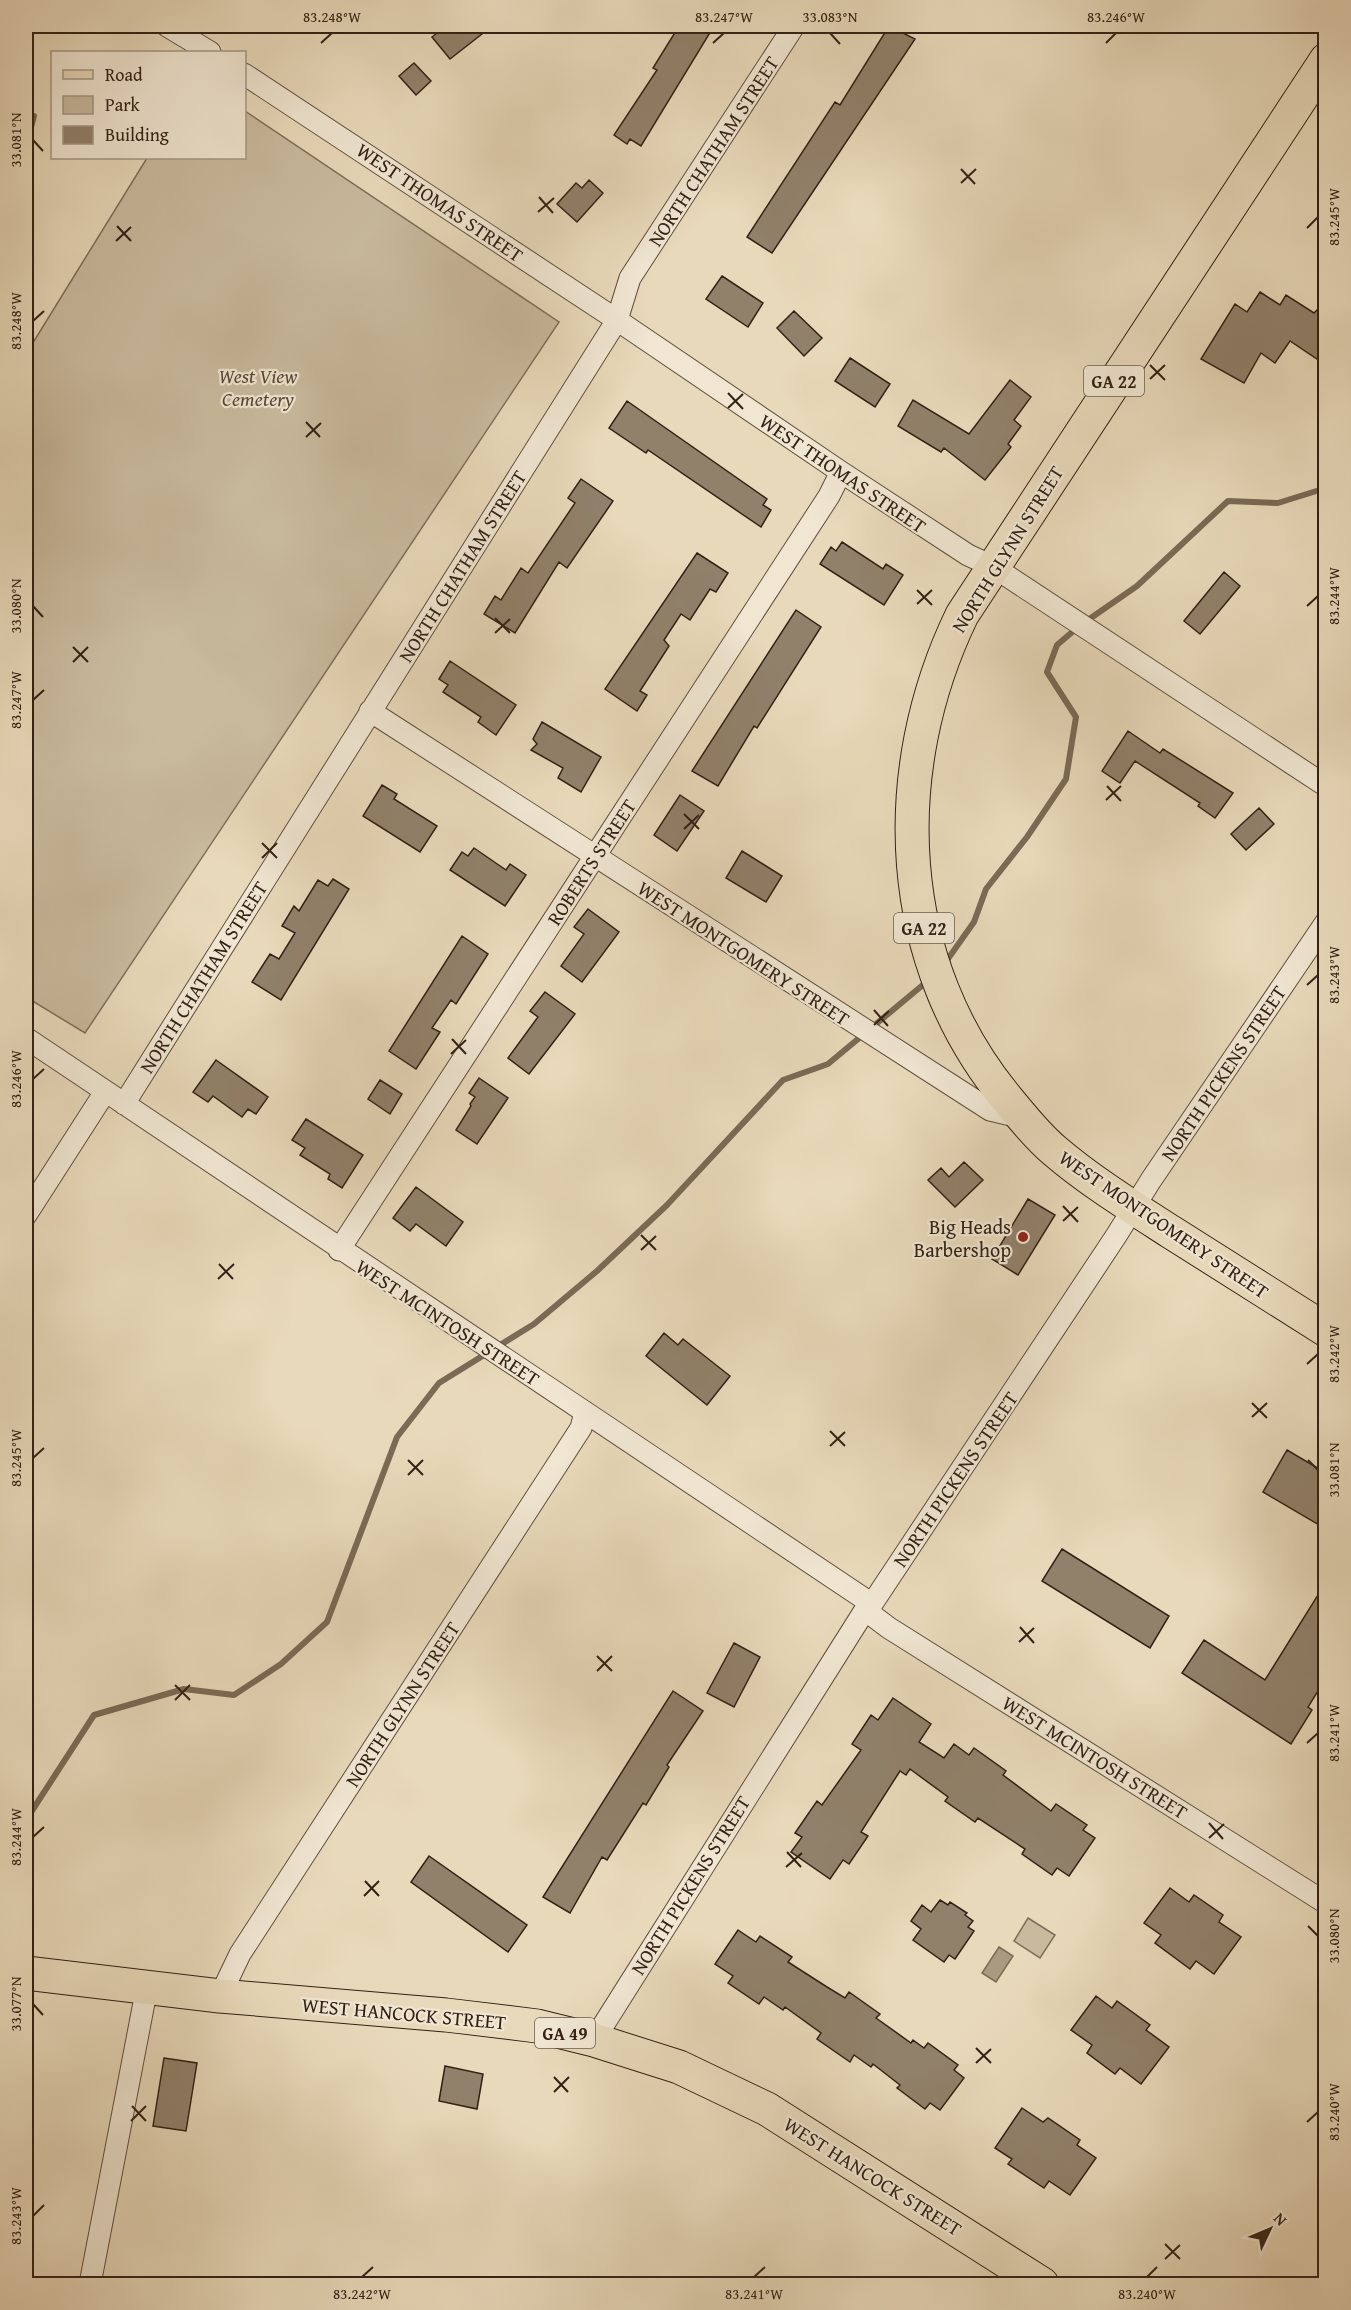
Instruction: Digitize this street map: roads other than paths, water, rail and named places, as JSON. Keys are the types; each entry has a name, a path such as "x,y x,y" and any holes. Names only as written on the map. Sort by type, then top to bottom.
{"main road":[{"name":"NORTH GLYNN STREET","path":"1023,1118 987,1072 948,1003 927,943 913,860 912,789 925,713 950,640 992,566 1326,60"},
{"name":"WEST MONTGOMERY STREET","path":"1023,1118 1054,1151 1134,1208 1326,1330"},
{"name":"WEST HANCOCK STREET","path":"26,1973 220,1996 446,2015 537,2026 594,2040 679,2067 767,2109 1042,2284"}],"street":[{"path":"167,26 208,51"},
{"name":"NORTH CHATHAM STREET","path":"124,1104 369,711 617,320 630,278 794,26"},
{"name":"WEST THOMAS STREET","path":"246,75 617,320 841,472 968,555 992,566 1326,786"},
{"name":"ROBERTS STREET","path":"339,1250 829,496 841,472"},
{"name":"WEST MONTGOMERY STREET","path":"369,711 990,1110 1023,1118"},
{"name":"NORTH PICKENS STREET","path":"594,2040 869,1607 1326,922"},
{"name":"WEST MCINTOSH STREET","path":"26,1038 339,1250 585,1412 869,1607 889,1628 1326,1903"},
{"path":"26,1215 105,1092"},
{"name":"NORTH GLYNN STREET","path":"220,1996 240,1954 581,1428 585,1412"},
{"path":"90,2284 147,1987"}],"waterway":[{"path":"26,146 34,116"},
{"path":"1085,622 1137,586 1228,501 1278,503 1326,488"},
{"path":"945,963 974,922 986,889 1027,837 1066,779 1076,717 1047,672 1057,645 1077,628"},
{"path":"26,1820 94,1715 184,1689 234,1695 281,1664 327,1622 397,1437 439,1383 534,1324 597,1271 667,1205 783,1080 828,1064 930,979"}],"place":[{"name":"Big Heads Barbershop","path":"1023,1237"}],"park label":[{"name":"West View Cemetery","path":"258,386"}]}
